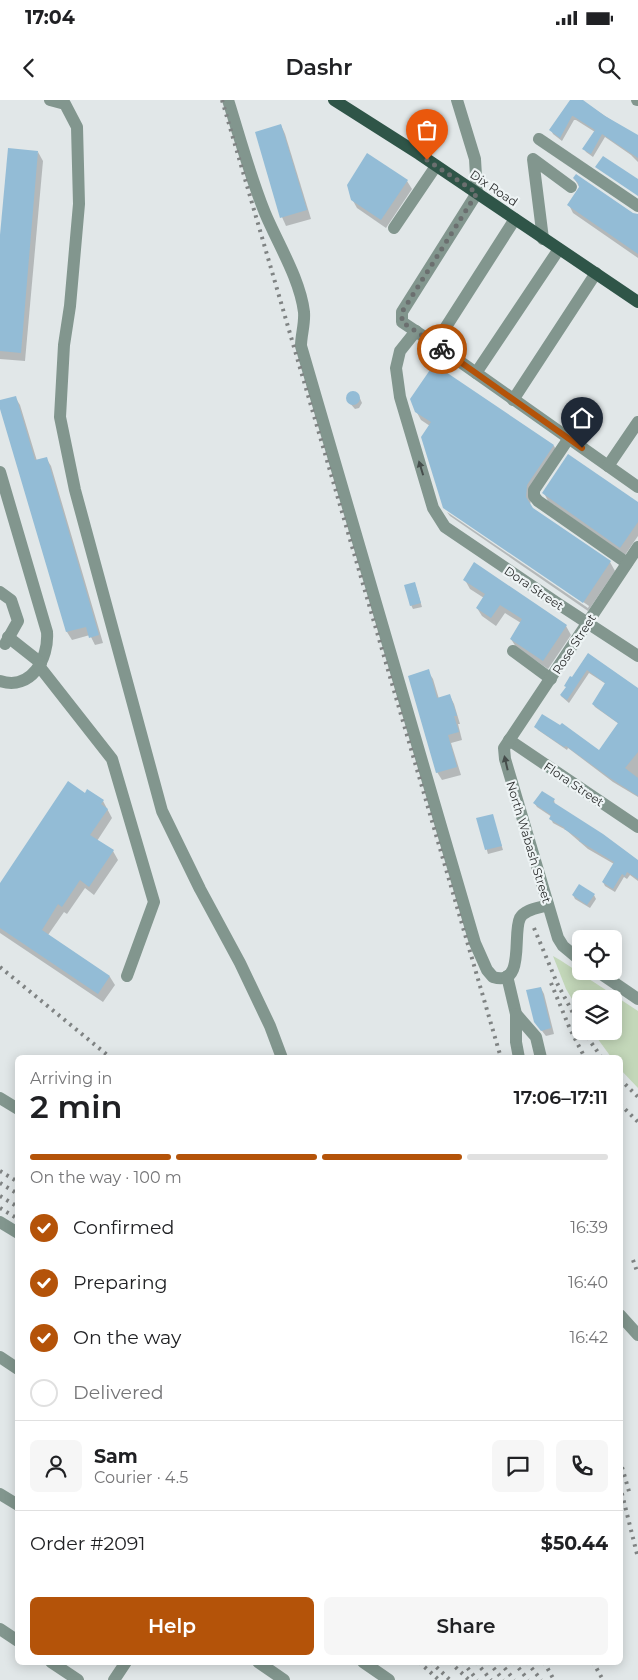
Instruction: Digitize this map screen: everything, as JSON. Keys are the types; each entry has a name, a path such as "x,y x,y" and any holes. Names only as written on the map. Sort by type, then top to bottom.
{"main road":[{"name":"Dix Road","path":"334,100 477,193 638,302"}],"street":[{"path":"50,100 65,104 77,127 79,204 70,306 64,345 60,416 74,490 162,811 200,889 240,963 270,1026 281,1055"},
{"path":"228,100 256,188 292,274 301,302 304,319 301,346 475,943 487,970 493,977 502,979 507,976 515,964 520,918 526,912 548,905"},
{"path":"457,100 475,159 477,193 402,312 402,322 638,487"},
{"path":"539,139 638,206"},
{"path":"543,239 533,159 571,187"},
{"path":"394,228 436,166"},
{"path":"435,344 515,219"},
{"path":"476,373 560,249"},
{"path":"513,400 596,273"},
{"name":"Dora Street","path":"416,331 400,351 396,368 400,397 436,514 445,527 638,656"},
{"path":"608,466 638,422"},
{"path":"568,438 534,490 534,496 538,501 627,563"},
{"path":"0,472 47,632 46,650 40,665 30,676 16,683 0,681"},
{"name":"Rose Street","path":"509,740 638,547"},
{"path":"0,592 11,600 18,621 7,641 40,665 112,759 154,902 128,976"},
{"path":"513,651 551,679"},
{"name":"Flora Street","path":"509,740 638,827"},
{"name":"North Wabash Street","path":"509,740 504,748 505,759 558,938 572,955"},
{"path":"507,976 516,1014 516,1042 518,1055"},
{"path":"610,980 638,999"},
{"path":"516,1014 536,1037 540,1055"},
{"path":"0,1098 15,1107"},
{"path":"0,1222 15,1231"},
{"path":"623,1318 638,1335"},
{"path":"0,1357 15,1367"},
{"path":"0,1494 15,1503"},
{"path":"0,1629 15,1639"},
{"path":"56,1665 78,1680"},
{"path":"114,1680 124,1665"},
{"path":"262,1665 284,1680"},
{"path":"367,1665 389,1680"}],"green space":[{"path":"553,956 572,968 572,980 591,980 606,990 572,990 572,999"},
{"path":"622,1001 638,1011 638,1088 623,1072 623,1055 610,1055 599,1040 622,1040"}],"building":[{"path":"570,100 583,100 605,116 638,135 638,158 602,134 591,154 582,149 595,130 573,116 560,138 549,130"},
{"path":"281,124 307,210 280,218 255,132"},
{"path":"8,148 38,151 21,353 0,351 0,235"},
{"path":"367,153 408,180 381,220 351,200 347,185"},
{"path":"603,156 638,179 638,196 595,167"},
{"path":"576,174 633,213 638,214 638,254 567,205 579,187 573,178"},
{"path":"434,364 554,445 527,485 526,497 533,508 611,561 583,603 443,508 421,437 431,422 415,412 410,399"},
{"path":"353,391 358,393 360,398 358,403 353,405 348,403 346,398 348,393"},
{"path":"16,396 35,460 47,457 99,635 89,638 86,627 66,632 0,409 0,400"},
{"path":"568,454 638,502 638,522 620,548 542,493"},
{"path":"474,562 567,625 543,661 510,639 522,619 500,605 491,618 476,608 485,594 463,580"},
{"path":"415,582 421,603 410,606 404,585"},
{"path":"588,653 638,688 638,752 625,768 638,778 638,796 566,746 564,747 534,727 542,714 560,725 562,723 599,750 618,723 592,704 605,683 587,670 567,700 560,695 566,687 564,686 570,676 572,677"},
{"path":"429,669 437,698 450,694 457,716 454,716 459,732 448,735 457,767 436,773 408,676"},
{"path":"68,781 85,793 87,789 104,800 101,804 108,809 90,835 114,850 89,887 80,880 62,907 58,904 42,930 110,976 98,994 0,928 0,883"},
{"path":"542,791 555,799 553,802 603,834 638,860 638,879 627,872 625,876 622,874 613,889 602,882 614,862 579,841 580,839 565,828 549,819 551,815 533,803"},
{"path":"493,814 502,846 485,850 476,818"},
{"path":"579,884 595,894 587,905 572,895"},
{"path":"541,987 551,1028 541,1031 534,1022 526,990"}],"railway":[{"path":"222,100 500,1055"},
{"path":"534,928 557,983 572,1011"},
{"path":"0,967 107,1055"},
{"path":"551,983 570,1029 583,1055"},
{"path":"589,1040 600,1055"},
{"path":"623,1082 638,1097"},
{"path":"623,1107 638,1122"},
{"path":"0,1171 15,1180"},
{"path":"0,1183 15,1192"},
{"path":"0,1196 15,1205"},
{"path":"0,1208 15,1217"},
{"path":"633,1260 638,1274"},
{"path":"623,1470 630,1495"},
{"path":"623,1498 638,1558"},
{"path":"422,1665 439,1680"},
{"path":"434,1665 450,1680"},
{"path":"453,1665 469,1680"},
{"path":"465,1665 477,1680"},
{"path":"478,1665 491,1680"},
{"path":"491,1665 503,1680"},
{"path":"502,1665 514,1680"},
{"path":"516,1665 528,1680"},
{"path":"529,1665 541,1680"},
{"path":"546,1665 554,1680"},
{"path":"595,1665 603,1680"}],"way so far":[{"path":"427,160 477,193 402,312 402,322 442,349"}],"route":[{"path":"442,349 582,448"}]}
